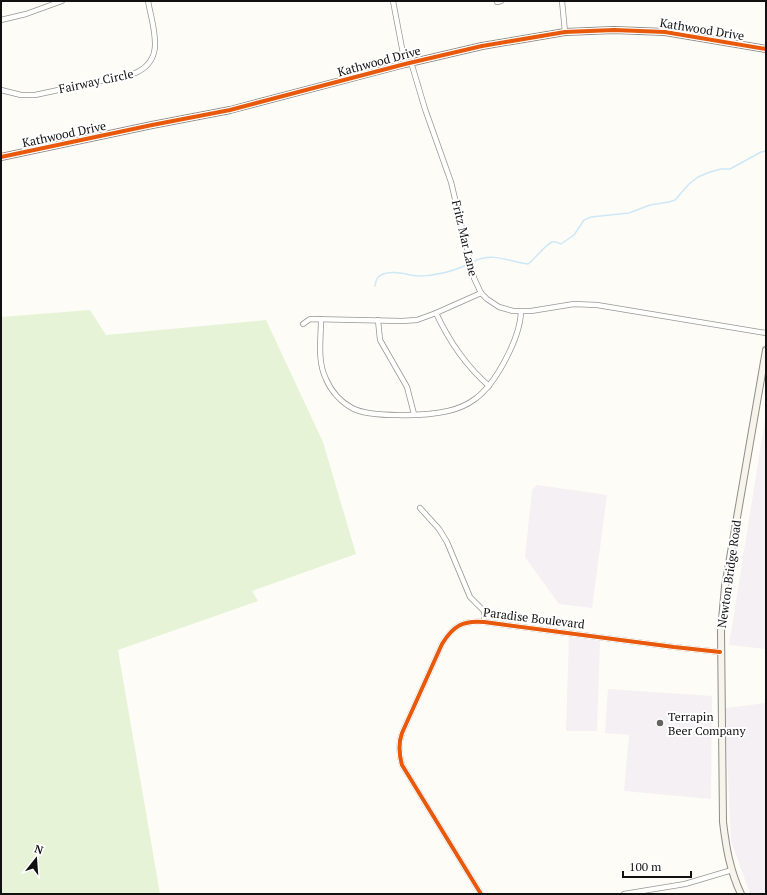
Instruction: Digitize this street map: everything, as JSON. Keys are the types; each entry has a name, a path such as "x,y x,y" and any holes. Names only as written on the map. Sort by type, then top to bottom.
{"street":[{"path":"1,20 26,14 62,1"},
{"name":"Fairway Circle","path":"1,90 21,95 35,94 133,74 144,69 153,59 155,48 155,36 148,1"},
{"name":"Fritz Mar Lane","path":"393,1 408,63 451,182 474,278 481,293 499,307 520,312 574,304 596,305 766,333"},
{"path":"562,1 564,32"},
{"name":"Kathwood Drive","path":"1,157 230,110 408,63 482,46 564,32 614,30 665,32 766,49"},
{"path":"303,324 310,319 417,320 481,293"},
{"path":"321,319 321,364 326,379 335,393 352,408 364,412 378,415 414,414 437,413 459,408 476,399 498,374 519,326 520,312"},
{"path":"436,313 448,337 459,354 475,373 489,386"},
{"path":"378,320 380,340 407,387 414,414"},
{"name":"Newton Bridge Road","path":"741,894 732,870 726,844 722,805 720,652 725,586 766,350"},
{"path":"420,508 439,529 447,542 470,597 484,611 484,622"},
{"name":"Paradise Boulevard","path":"481,894 402,765 399,754 402,733 446,637 455,628 462,624 475,621 720,652"},
{"path":"624,894 685,884 732,870"}],"shaded area":[{"path":"766,413 766,649 729,645"},
{"path":"537,485 607,495 592,608 559,604 525,557 532,490"},
{"path":"569,637 600,641 597,731 566,731"},
{"path":"608,689 712,696 711,799 624,791 629,735 605,733"},
{"path":"766,703 766,894 750,894 731,841 725,708"}],"green space":[{"path":"90,310 106,335 266,320 323,442 356,554 252,591 258,601 118,650 160,894 1,894 1,317"}],"waterway":[{"path":"475,261 482,258 495,257 528,264 552,242 561,244 574,235 584,220 591,217 629,213 650,205 675,200 689,184 698,177 721,169 730,169 761,152 766,151"},
{"path":"375,286 378,277 387,273 418,276 431,275 449,272 467,265"}],"cycle path":[{"path":"1,157 230,110 405,64 482,46 565,32 614,30 665,32 766,49"},
{"path":"481,894 402,765 399,745 402,733 442,644 450,633 464,623 484,622 720,652"}],"place":[{"name":"Terrapin Beer Company","path":"660,723"}]}
